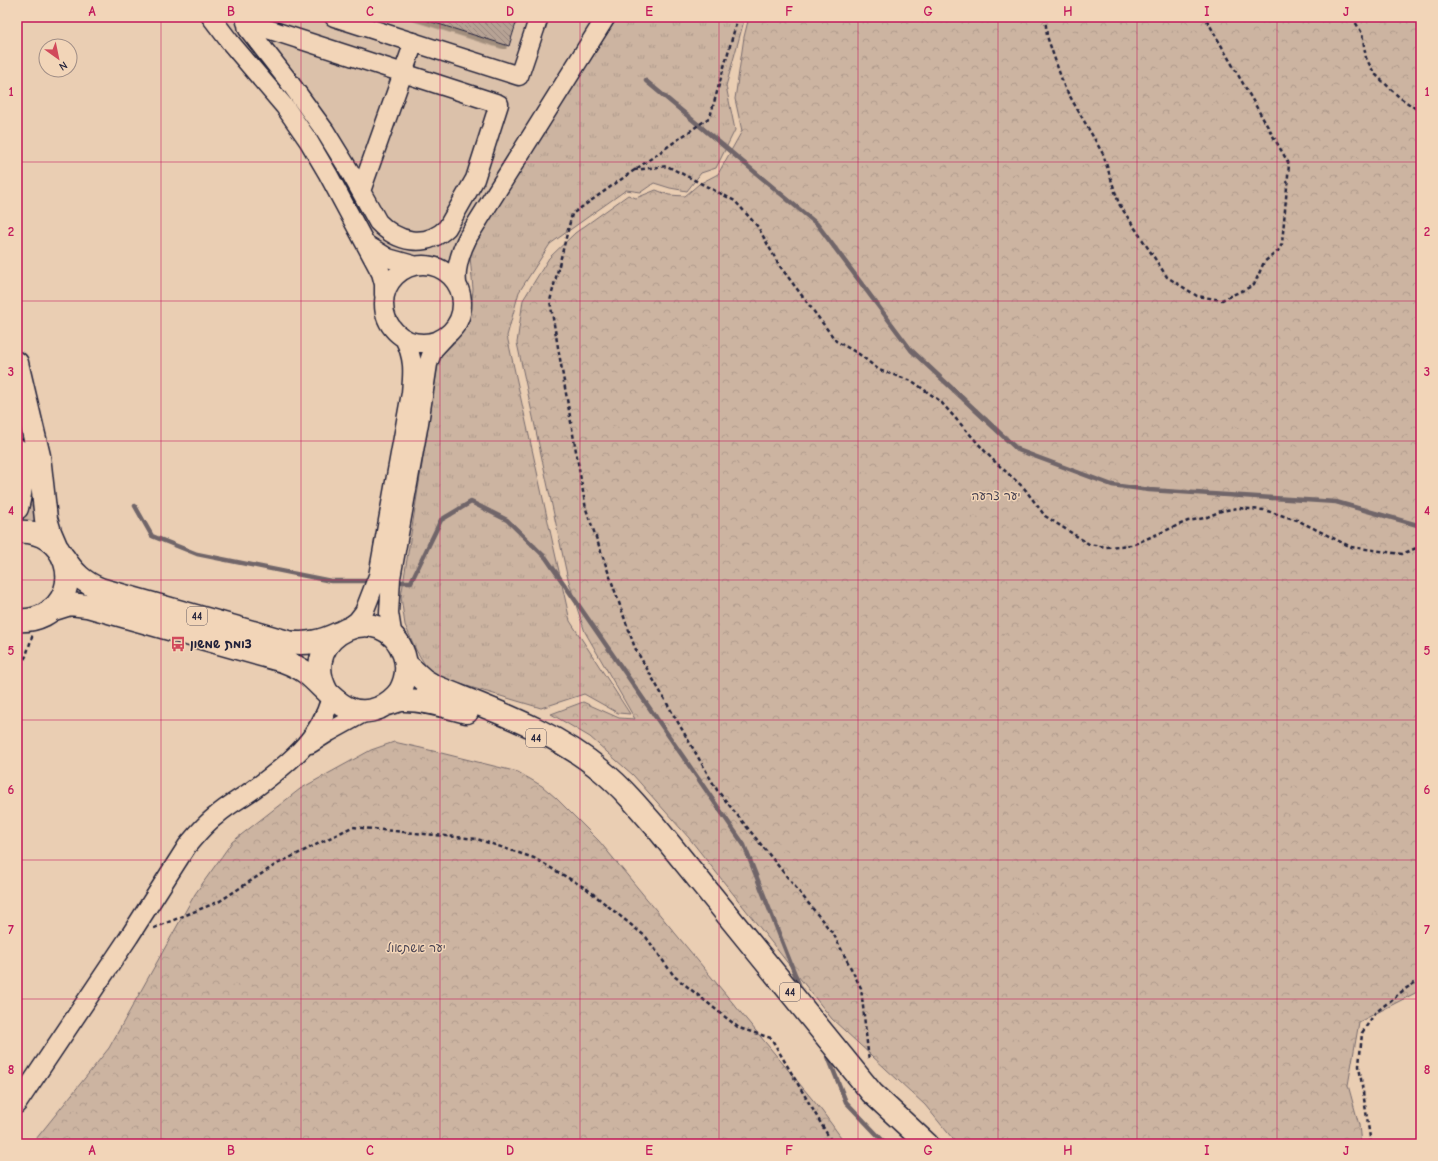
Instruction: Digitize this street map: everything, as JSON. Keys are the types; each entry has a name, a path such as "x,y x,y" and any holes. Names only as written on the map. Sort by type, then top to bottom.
{"highway":[{"path":"17,363 39,456 46,519 67,572 66,585 61,598 34,616"},
{"path":"17,450 21,478 21,489 17,508"},
{"name":"44","path":"17,532 39,534 51,541 79,577 100,588 288,642 311,643 359,626 372,626 385,631 395,639 403,651 406,664 424,680 434,686 507,716 572,749 601,770 625,792 660,832 872,1093 927,1144"},
{"name":"44","path":"34,616 70,604 87,606 284,661 301,669 342,706 354,710 377,707 402,700 441,705 479,715 537,738 561,751 604,781 660,832"},
{"path":"329,694 320,672 321,659 326,647 343,631"},
{"path":"377,707 397,695 405,677 406,664"}],"street":[{"path":"211,17 230,42 272,91 297,124 321,162 381,273 384,284 384,308 387,320 394,330 409,341 421,343 433,342 445,337"},
{"path":"334,17 519,76 539,17"},
{"path":"593,38 598,17"},
{"path":"343,631 357,621 383,584 419,423 428,364 433,350 454,328 462,312 463,300 457,283 456,272 468,237 606,17"},
{"path":"247,19 403,73 499,104 475,179 447,228 434,238 426,240 409,240 400,238 384,229 378,222 337,150 312,113 246,27 247,19"},
{"path":"361,191 414,42"},
{"path":"384,296 389,284 397,274 419,265 437,260 453,250 468,237"},
{"path":"363,241 383,256 400,262 443,269 457,283"},
{"path":"395,639 383,584 412,388 412,356 404,338"},
{"path":"297,755 313,736 325,716 329,694"},
{"path":"17,1104 129,937 182,853 198,832 217,814 265,781 329,732 377,707"}],"path":[{"path":"738,17 710,117 572,214 550,301 586,509 635,648 717,790 834,935 861,988 869,1063"},
{"path":"1045,17 1048,36 1064,86 1103,154 1119,204 1167,277 1197,296 1222,300 1254,285 1264,262 1278,251 1282,244 1289,164 1205,17"},
{"path":"1352,17 1362,33 1366,58 1374,73 1399,97 1421,112"},
{"path":"634,170 667,166 735,201 758,227 779,265 836,341 859,354 879,370 912,381 940,401 992,459 1024,488 1045,516 1089,544 1106,547 1132,545 1188,521 1204,518 1221,511 1238,508 1264,510 1297,520 1351,547 1402,554 1421,546"},
{"path":"17,671 26,656 32,638 24,622 34,616"},
{"path":"129,937 145,932 220,901 275,865 352,827 477,839 534,858 587,889 646,937 674,976 739,1028 771,1038 833,1144"},
{"path":"1371,1144 1359,1066 1362,1033 1375,1013 1405,989 1421,979"}],"shaded area":[{"path":"201,17 615,17 475,238 447,261 427,271 389,268 358,242 293,135 268,98 219,43"}],"green space":[{"path":"618,17 745,17 726,86 735,130 716,168 701,173 687,191 654,183 641,192 626,190 550,244 519,292 507,336 570,621 630,714 618,713 584,694 541,708 443,679 427,668 416,650 405,625 401,597 439,357 456,341 470,318 473,289 469,246"},
{"name":"יער צרעה","path":"749,17 1421,17 1421,990 1359,1022 1348,1085 1359,1125 1361,1144 957,1144 925,1105 832,1019 689,838 633,775 590,737 551,714 583,702 619,718 635,719 585,632 567,575 517,343 523,300 549,258 575,233 628,195 636,198 656,190 669,195 685,196 699,184 718,174 742,131 735,99 744,37"},
{"path":"17,403 41,522 18,524 24,508 20,441 17,434"},
{"name":"יער אשתאול","path":"394,742 518,772 542,786 556,798 599,841 822,1111 846,1144 32,1144 109,1048 195,894 232,842 300,789 371,750"}],"building":[{"path":"416,17 518,17 509,46"}],"waterway":[{"path":"646,81 817,224 911,350 1018,450 1112,485 1149,490 1336,502 1421,526"},
{"path":"394,582 411,582 441,520 471,502 507,520 546,558 744,845 800,987"},
{"path":"135,506 152,536 197,554 331,581 371,581"},
{"path":"827,1054 846,1102 886,1144"}],"place":[{"name":"צומת שמשון","path":"178,644"}]}
